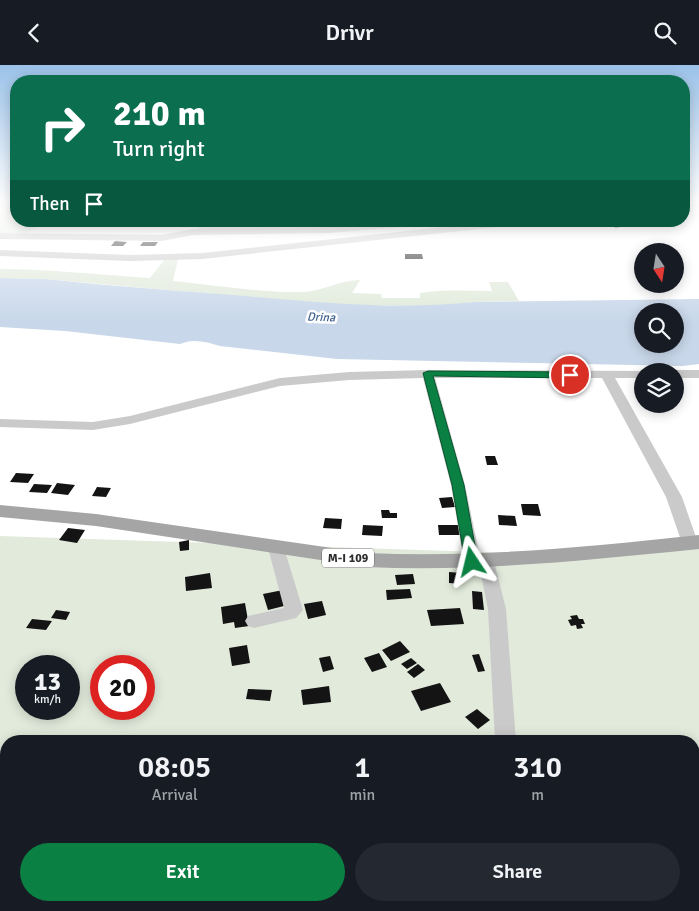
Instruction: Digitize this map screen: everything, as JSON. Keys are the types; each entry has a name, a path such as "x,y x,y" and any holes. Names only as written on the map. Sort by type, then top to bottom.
{"main road":[{"name":"M-I 109","path":"0,511 124,524 276,548 374,560 439,563 604,552 695,542"}],"street":[{"path":"0,253 93,257 174,257 348,241"},
{"path":"428,373 479,561 497,609 506,735"},
{"path":"0,423 93,427 130,420 280,382 349,375 428,373 634,374"},
{"path":"684,374 699,373"},
{"path":"606,375 674,497 695,542"},
{"path":"254,621 290,613 294,610 276,548"}],"green space":[{"path":"165,259 178,259 173,281 254,290 303,292 360,280 352,293 381,294 382,298 420,298 420,293 438,291 492,291 489,282 508,282 519,301 475,302 438,306 335,305 45,279 0,278 0,269 19,269 150,278"},
{"path":"0,536 603,556 699,548 699,735 0,735"}],"water":[{"name":"Drina","path":"0,278 45,279 360,305 699,299 699,364 684,366 684,363 634,363 634,365 337,359 220,346 200,341 180,344 65,331 0,327"}],"building":[{"path":"115,241 127,242 123,246 111,246"},
{"path":"143,242 158,242 155,246 140,246"},
{"path":"405,254 422,254 423,259 405,259"},
{"path":"485,456 495,456 498,465 487,465"},
{"path":"16,473 34,474 28,483 10,482"},
{"path":"57,483 75,485 68,495 51,493"},
{"path":"34,484 52,485 47,493 29,492"},
{"path":"97,487 111,488 106,497 92,496"},
{"path":"452,497 455,507 442,508 439,498"},
{"path":"521,504 538,504 541,516 523,515"},
{"path":"381,510 397,513 397,518 382,518"},
{"path":"498,515 515,516 517,526 499,525"},
{"path":"325,518 342,519 341,529 323,528"},
{"path":"363,525 383,526 382,536 362,535"},
{"path":"438,525 459,525 460,535 439,535"},
{"path":"68,528 85,530 77,543 59,540"},
{"path":"189,540 189,550 180,551 179,542"},
{"path":"449,572 462,573 462,584 449,583"},
{"path":"210,573 212,588 186,591 185,577"},
{"path":"413,574 415,584 397,585 395,575"},
{"path":"410,589 412,598 387,600 386,590"},
{"path":"283,590 288,605 268,610 263,594"},
{"path":"472,591 482,592 484,610 473,609"},
{"path":"322,601 326,615 308,619 304,604"},
{"path":"245,603 249,626 235,628 234,622 223,624 221,607"},
{"path":"460,608 464,624 431,626 427,610"},
{"path":"56,610 70,612 66,620 51,618"},
{"path":"577,615 579,619 583,619 585,624 581,624 583,628 577,629 576,625 571,626 568,620 572,619 570,616"},
{"path":"32,619 52,621 46,630 26,628"},
{"path":"400,641 410,652 391,661 382,650"},
{"path":"247,645 250,663 232,666 229,648"},
{"path":"379,653 387,667 372,672 364,658"},
{"path":"479,654 485,671 478,672 472,655"},
{"path":"330,656 334,669 323,672 319,658"},
{"path":"411,658 417,663 407,669 401,664"},
{"path":"418,664 425,670 414,678 407,672"},
{"path":"440,683 451,702 421,711 411,691"},
{"path":"329,686 331,702 303,705 301,690"},
{"path":"248,689 272,690 270,701 246,699"},
{"path":"477,709 490,720 478,729 465,717"}],"route":[{"path":"472,562 458,485 428,373 460,375 570,375"}]}
